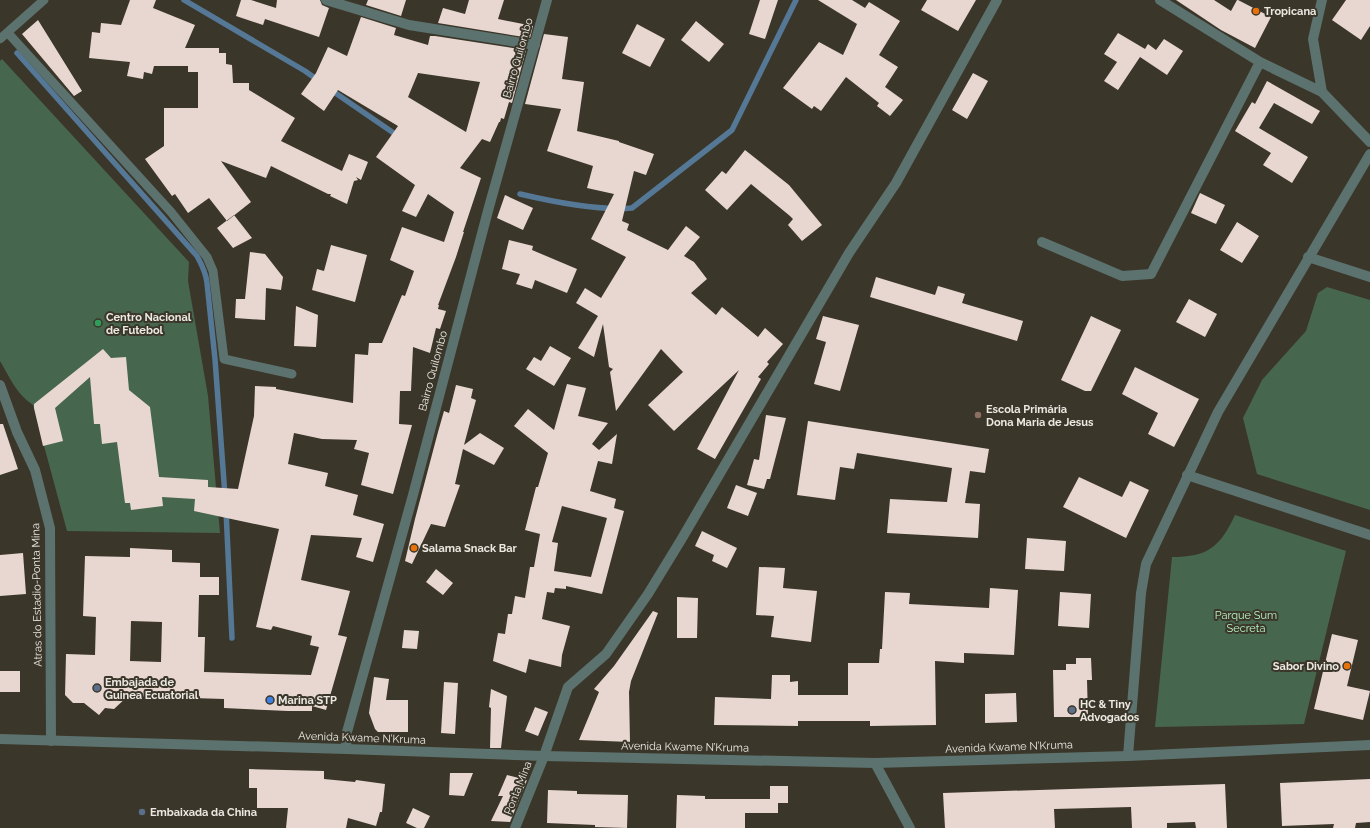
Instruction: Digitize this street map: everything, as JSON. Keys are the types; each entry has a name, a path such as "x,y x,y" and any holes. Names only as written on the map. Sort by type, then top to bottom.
{"street":[{"path":"326,0 409,25 535,45"},
{"name":"Bairro Quilombo","path":"346,749 347,732 414,495 489,207 547,0"},
{"name":"Ponta Mina","path":"515,828 544,756 568,687 606,654 648,594 849,253 896,183 997,0"},
{"path":"1160,0 1260,62 1322,92 1370,142"},
{"path":"1322,0 1313,39 1322,92"},
{"path":"1042,242 1122,276 1151,274 1260,62"},
{"path":"1128,756 1141,593 1146,564 1218,412 1370,154"},
{"path":"1308,257 1370,277"},
{"name":"Atras do Estadio-Ponta Mina","path":"0,385 17,432 35,470 50,528 51,741"},
{"path":"1187,475 1370,535"},
{"name":"Avenida Kwame N’Kruma","path":"0,739 544,756 875,763 1128,756 1370,745"},
{"path":"875,763 910,828"}],"lane":[{"path":"0,39 44,0"},
{"path":"8,33 171,212 207,257 213,271 224,359 292,374"}],"green space":[{"name":"Centro Nacional de Futebol","path":"2,59 189,262 188,281 208,396 220,533 67,531 33,405 18,391 0,361 0,61"},
{"path":"1327,287 1370,300 1370,510 1257,474 1243,418 1262,380 1306,331 1318,293"},
{"name":"Parque Sum Secreta","path":"1235,515 1346,551 1304,724 1155,727 1172,557 1195,555 1211,548 1224,535"}],"building":[{"path":"130,0 156,0 153,8 195,25 185,48 219,48 219,53 226,53 226,64 232,65 233,83 249,83 249,90 295,118 281,141 342,171 349,154 368,162 361,180 356,177 358,180 354,181 347,204 330,196 331,194 328,194 271,166 266,178 221,161 251,202 227,221 209,198 188,213 175,194 172,196 145,159 164,146 164,108 198,108 198,72 188,72 188,66 154,66 152,74 144,72 143,79 127,76 130,62 89,58 92,32 100,33 101,23 121,25"},
{"path":"241,0 251,0 276,8 277,0 320,0 322,5 329,8 319,37 265,19 263,25 236,16"},
{"path":"368,0 406,0 401,16 366,5"},
{"path":"469,0 504,0 498,19 533,26 530,38 438,23 443,8 465,14"},
{"path":"760,0 778,0 765,39 749,34"},
{"path":"818,0 852,0 865,8 869,2 900,21 879,55 898,67 885,87 903,100 890,116 877,106 879,103 846,77 821,111 814,106 812,109 783,88 819,42 843,55 857,24"},
{"path":"927,0 976,0 958,31 921,10"},
{"path":"1176,0 1214,0 1231,11 1238,0 1271,17 1255,48 1221,30"},
{"path":"1346,0 1370,0 1370,26 1361,40 1332,20"},
{"path":"361,17 396,28 394,35 428,45 430,36 435,36 526,50 512,103 509,102 504,119 501,118 490,142 482,139 460,168 481,178 456,257 438,305 438,309 446,311 440,329 436,328 430,353 413,347 411,391 400,391 399,424 412,425 393,494 361,485 369,453 354,449 357,440 322,439 294,433 288,464 328,473 325,486 358,495 353,515 384,524 373,562 356,557 362,538 311,535 301,580 350,591 338,635 347,637 326,710 312,706 312,711 224,708 224,699 128,696 114,709 105,708 99,715 84,703 73,703 65,695 66,654 95,655 96,617 83,616 85,556 130,557 130,548 172,550 172,562 200,563 200,577 219,577 219,595 199,595 198,637 205,637 204,672 311,675 319,647 310,645 312,636 273,626 271,630 256,627 279,529 194,511 195,499 162,497 163,506 131,510 130,503 125,503 117,442 102,444 100,424 94,424 90,377 55,408 63,441 43,446 34,404 103,349 111,358 126,357 129,390 150,407 159,477 208,480 208,487 238,489 254,416 255,386 276,387 276,389 353,403 355,354 368,355 369,343 382,343 402,295 405,296 414,271 390,260 402,227 444,242 454,212 428,194 416,217 402,211 415,185 376,157 398,126 338,90 324,111 301,94 316,73 328,47 347,56","holes":["418,73 480,82 466,132 408,97","131,621 162,622 161,662 130,661"]},
{"path":"38,20 82,91 74,96 22,34"},
{"path":"696,21 724,44 709,62 681,40"},
{"path":"637,24 665,39 650,67 622,53"},
{"path":"1118,33 1145,49 1148,44 1156,50 1164,39 1183,51 1167,75 1140,57 1118,90 1104,81 1117,62 1104,54"},
{"path":"544,34 568,37 562,79 584,82 577,131 619,141 654,154 646,175 634,171 622,221 629,224 627,230 668,250 686,226 700,237 684,256 694,262 707,279 691,293 716,315 722,307 758,337 765,328 783,344 767,362 769,364 758,377 761,379 715,459 697,449 739,370 674,431 648,405 683,372 661,349 616,411 610,372 613,369 609,367 603,324 594,357 578,348 598,316 576,303 585,288 601,298 626,257 591,239 614,194 587,188 593,166 547,151 561,109 525,104"},
{"path":"973,73 988,81 967,119 952,110"},
{"path":"1267,81 1320,111 1312,124 1274,103 1259,128 1308,157 1292,183 1263,165 1271,153 1235,131 1252,102 1255,104"},
{"path":"745,150 789,185 822,225 802,241 788,225 793,219 751,184 727,210 705,190 722,171 726,174"},
{"path":"1200,193 1225,205 1216,224 1191,213"},
{"path":"505,195 533,208 523,230 497,218"},
{"path":"234,215 252,238 233,248 217,228"},
{"path":"1237,222 1259,236 1242,263 1220,250"},
{"path":"509,240 533,246 532,250 577,269 567,293 535,280 532,289 516,284 520,274 502,269"},
{"path":"331,245 367,255 355,302 312,290 317,269 324,271"},
{"path":"250,252 265,254 283,277 281,290 266,288 265,320 235,318 236,299 245,299"},
{"path":"876,277 935,295 938,286 965,294 962,303 1023,321 1017,341 870,297"},
{"path":"1189,299 1217,314 1205,337 1176,322"},
{"path":"296,306 318,315 316,347 294,346"},
{"path":"823,316 859,325 840,391 814,384 826,342 816,339"},
{"path":"1091,316 1121,330 1091,391 1085,391 1061,380"},
{"path":"550,346 571,358 554,386 526,369 534,357 541,361"},
{"path":"1135,367 1199,399 1174,447 1148,434 1158,413 1122,394"},
{"path":"567,384 586,388 578,416 608,423 592,444 599,450 617,434 612,464 598,461 590,491 616,499 614,508 624,511 602,594 566,586 566,589 555,588 554,593 547,592 542,619 570,626 562,655 561,667 529,659 526,673 493,661 498,633 505,634 508,614 512,614 515,596 525,598 530,567 534,567 540,534 525,530 536,487 538,487 548,453 514,426 528,409 554,430","holes":["562,506 607,518 591,577 554,571 558,543 552,542"]},
{"path":"456,385 473,389 471,398 476,400 464,445 480,433 504,448 494,465 463,449 455,484 460,485 445,527 431,524 412,564 405,561 415,519 444,411 449,413"},
{"path":"766,415 786,418 770,479 767,479 764,489 747,485 754,459 759,460"},
{"path":"808,421 989,449 985,473 970,471 965,503 980,504 978,538 887,533 890,499 947,502 952,468 857,453 854,469 840,467 835,500 797,495"},
{"path":"0,424 3,424 18,469 0,475"},
{"path":"1079,477 1122,497 1130,481 1149,490 1126,538 1063,507"},
{"path":"736,485 757,493 748,516 727,508"},
{"path":"702,531 737,548 727,568 712,561 714,555 695,546"},
{"path":"1027,538 1066,541 1064,571 1025,569"},
{"path":"23,553 26,594 0,596 0,555"},
{"path":"759,567 785,568 783,588 817,591 811,642 771,637 774,616 756,615"},
{"path":"436,569 453,583 443,595 426,582"},
{"path":"990,588 1018,590 1014,655 964,653 964,663 935,661 936,725 870,726 870,721 798,721 798,726 714,725 715,697 771,699 772,675 790,675 790,682 798,681 798,695 848,695 848,663 879,663 880,649 882,649 885,592 910,593 909,604 989,608"},
{"path":"1060,592 1091,594 1089,628 1058,626"},
{"path":"677,597 698,598 697,638 677,638"},
{"path":"653,611 658,613 631,681 629,692 630,742 579,740 599,692 594,689 614,666"},
{"path":"404,630 419,631 417,649 402,648"},
{"path":"1332,634 1358,640 1347,686 1370,691 1363,720 1314,709"},
{"path":"1076,658 1091,658 1092,680 1087,680 1088,717 1054,717 1053,670 1066,670 1066,664 1076,664"},
{"path":"0,671 20,671 20,692 0,692"},
{"path":"374,677 389,679 386,700 408,700 408,732 378,732 375,729 369,713"},
{"path":"444,682 458,683 455,734 441,733"},
{"path":"491,689 507,696 501,748 490,748 491,708 489,707"},
{"path":"1016,693 1017,722 985,723 985,694"},
{"path":"535,707 548,712 538,736 525,731"},
{"path":"249,769 324,771 324,779 355,782 356,780 385,784 382,812 380,812 376,826 348,818 346,828 286,828 288,808 257,808 257,788 249,788"},
{"path":"450,773 473,773 464,796 449,795"},
{"path":"507,775 527,780 510,822 491,821 503,796 498,796"},
{"path":"1370,779 1370,822 1356,823 1355,828 1333,828 1334,824 1282,826 1280,783"},
{"path":"1225,784 1227,828 1196,828 1195,822 1167,823 1167,828 1132,828 1131,807 1054,809 1055,828 945,828 943,793"},
{"path":"770,786 788,786 788,803 778,803 778,813 745,813 745,828 676,828 677,795 705,796 705,799 770,799"},
{"path":"548,790 577,791 577,794 628,795 627,828 547,823"},
{"path":"413,808 430,816 424,828 417,828 406,823"}],"waterway":[{"path":"184,0 305,71 319,81"},
{"path":"520,194 561,203 591,207 619,209 632,208 732,130 796,0"},
{"path":"17,53 197,256 202,266 207,283 215,359 225,496"},
{"path":"331,90 398,136"},
{"path":"226,510 232,638"}],"place":[{"name":"Tropicana","path":"1256,11"},
{"name":"Centro Nacional de Futebol","path":"98,323"},
{"name":"Escola Primária Dona Maria de Jesus","path":"978,415"},
{"name":"Salama Snack Bar","path":"414,548"},
{"name":"Sabor Divino","path":"1347,666"},
{"name":"Embajada de Guinea Ecuatorial","path":"97,688"},
{"name":"Marina STP","path":"270,700"},
{"name":"HC & Tiny Advogados","path":"1072,710"},
{"name":"Embaixada da China","path":"142,812"}]}
